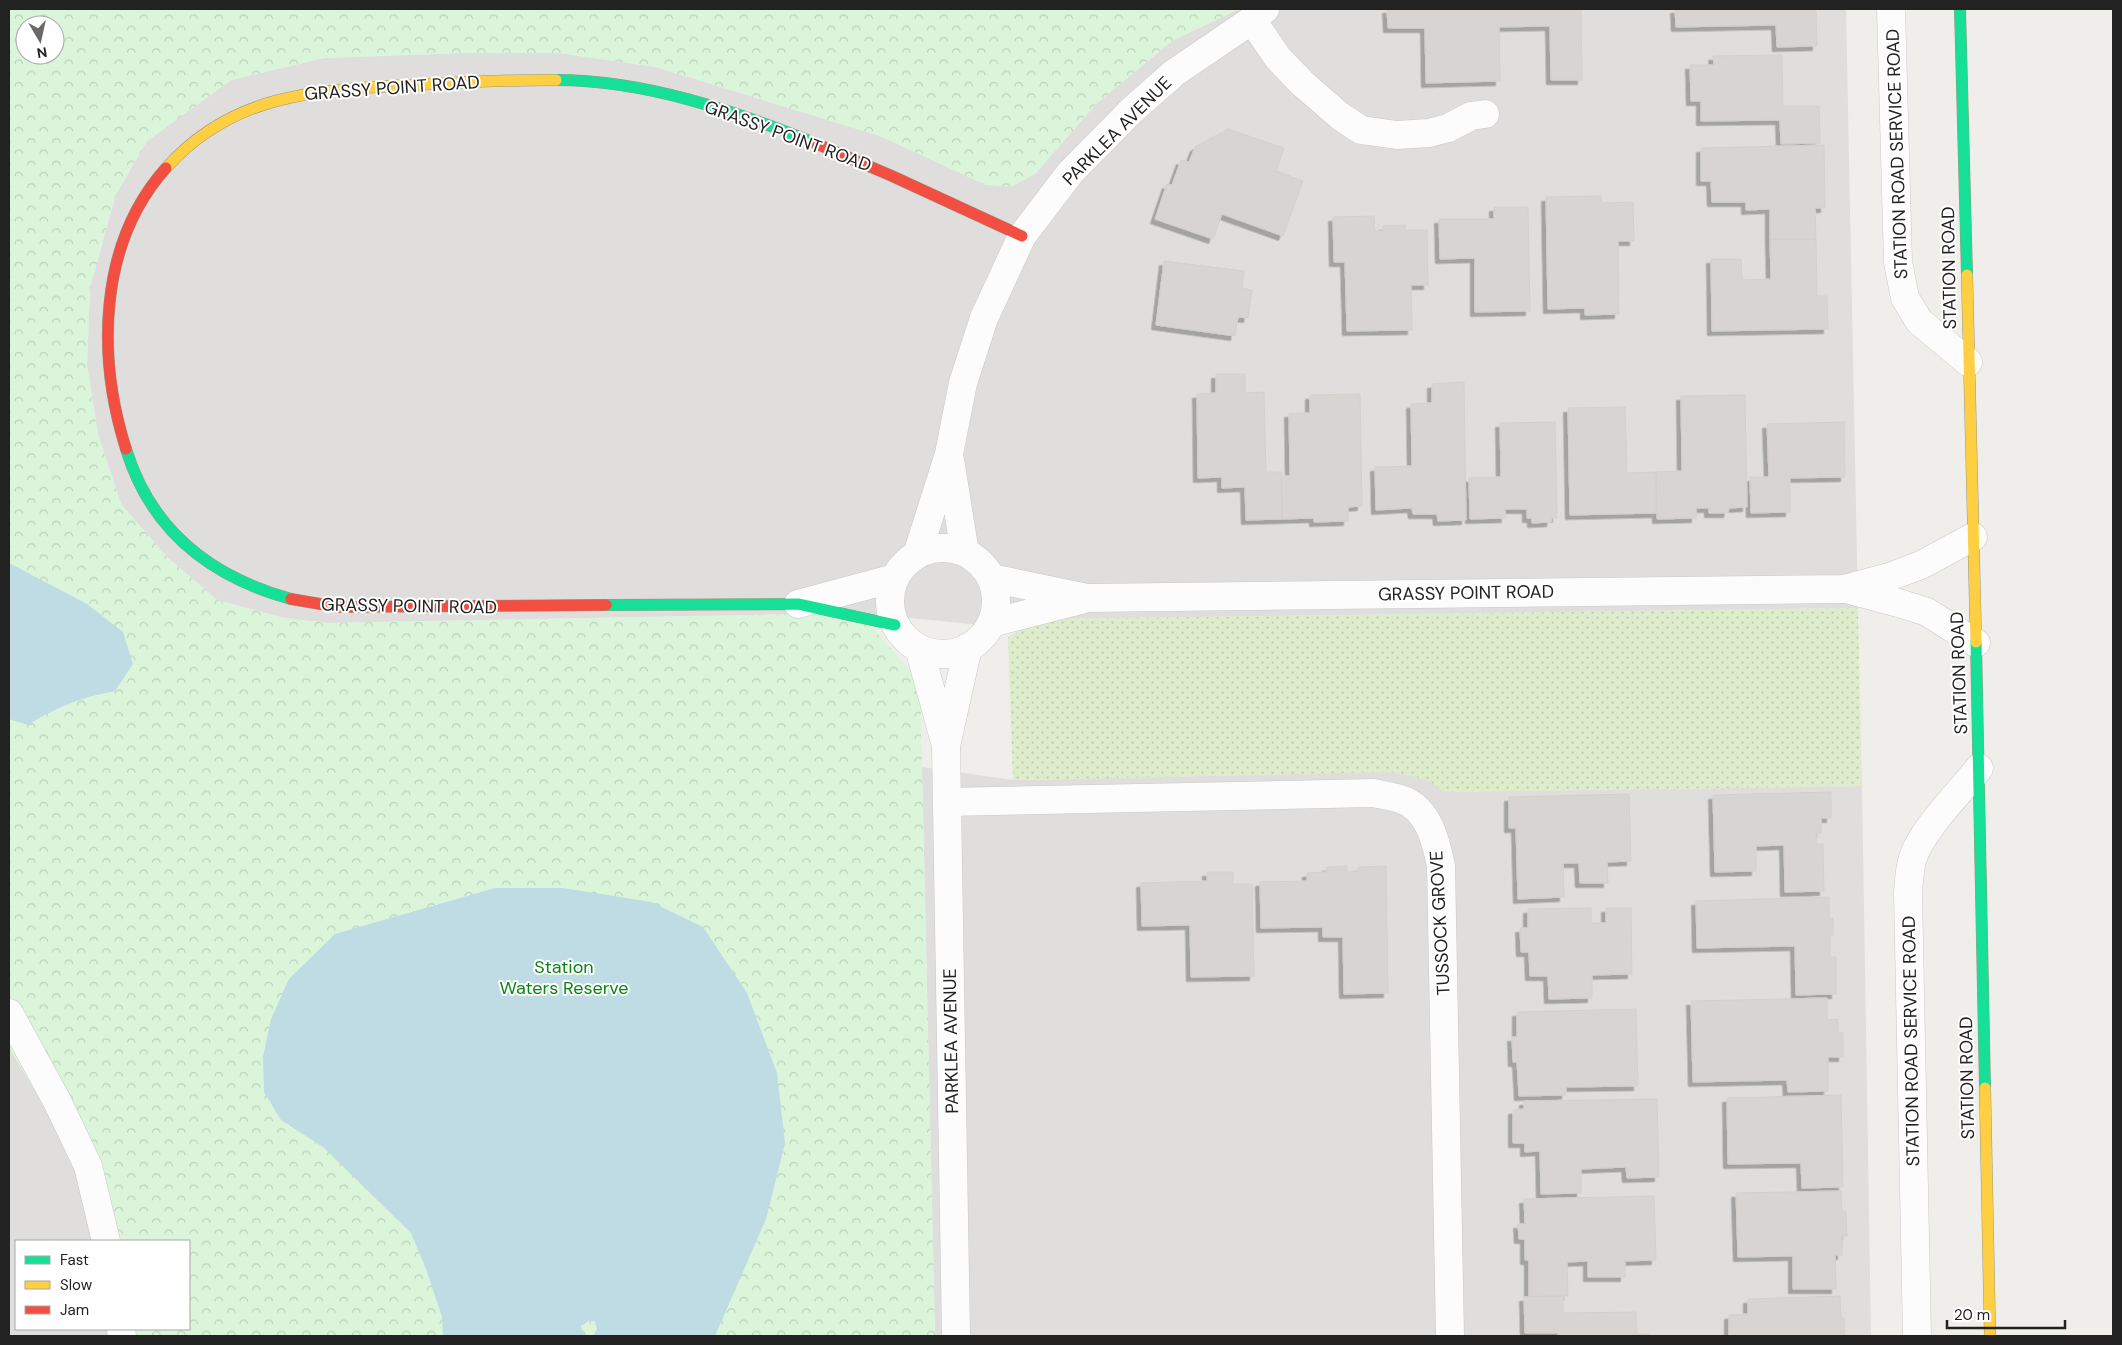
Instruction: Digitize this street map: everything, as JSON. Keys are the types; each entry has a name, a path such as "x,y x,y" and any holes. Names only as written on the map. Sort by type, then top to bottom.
{"street":[{"name":"STATION ROAD SERVICE ROAD","path":"1891,9 1898,262 1905,298 1919,321 1968,362"},
{"name":"STATION ROAD","path":"1960,9 1979,768 1990,1336"},
{"path":"1258,14 1278,58 1303,84 1340,116 1361,130 1397,135 1429,133 1448,128 1471,116 1485,114"},
{"name":"PARKLEA AVENUE","path":"917,554 949,454 962,383 984,318 1022,236 1070,173 1131,111 1174,73 1258,14"},
{"name":"GRASSY POINT ROAD","path":"895,625 798,604 338,608 308,604 274,596 244,584 208,564 173,534 149,503 134,476 118,433 111,386 107,338 109,292 120,252 136,209 155,180 179,154 212,128 246,109 285,96 332,88 519,80 576,80 665,94 748,119 847,155 1022,236"},
{"name":"PARKLEA AVENUE","path":"949,454 965,553"},
{"name":"GRASSY POINT ROAD","path":"991,578 1087,598 1844,589 1889,577 1921,564 1973,536"},
{"path":"941,547 965,553 984,568 991,578 996,600 991,623 985,632 968,647 943,654 931,652 919,648 902,634 895,625 891,614 890,602 895,578 908,560 917,554 941,547"},
{"name":"GRASSY POINT ROAD","path":"798,604 895,578"},
{"name":"GRASSY POINT ROAD","path":"1844,589 1927,612 1976,643"},
{"name":"GRASSY POINT ROAD","path":"991,623 1087,598"},
{"name":"PARKLEA AVENUE","path":"956,1336 946,746 968,647"},
{"name":"PARKLEA AVENUE","path":"919,648 946,746"},
{"name":"STATION ROAD SERVICE ROAD","path":"1917,1336 1908,893 1910,871 1914,855 1923,837 1979,768"},
{"name":"TUSSOCK GROVE","path":"947,802 1373,793 1402,799 1419,812 1431,829 1438,846 1441,866 1450,1336"},
{"path":"9,1013 58,1104 88,1166 106,1240"}],"shaded area":[{"path":"1239,9 1846,9 1858,608 1052,619 1021,629 860,613 328,623 284,618 217,600 167,557 121,504 98,434 87,365 90,288 116,194 147,141 231,80 324,58 462,53 559,53 656,67 880,136 986,185 1035,174 1096,104 1172,41"},
{"path":"922,767 1013,780 1387,772 1416,775 1435,784 1444,792 1862,786 1871,1336 935,1336"},
{"path":"9,1047 86,1178 99,1240 15,1240 15,1330 116,1330 118,1336 9,1336"}],"green space":[{"name":"Station Waters Reserve","path":"9,9 1239,9 1172,41 1096,104 1035,174 1011,187 986,185 880,136 656,67 559,53 462,53 324,58 231,80 147,141 116,194 90,288 87,365 98,434 121,504 167,557 217,600 284,618 328,623 860,613 920,682 935,1336 118,1336 116,1330 190,1330 190,1240 99,1240 86,1178 9,1047"},
{"path":"1858,608 1862,786 1444,792 1424,780 1387,772 1013,780 1008,637 1021,629 1052,619"}],"water":[{"path":"9,563 87,604 123,632 133,664 115,691 91,696 70,704 28,725 9,719"},
{"path":"495,888 563,888 651,902 703,927 747,993 777,1073 785,1143 766,1219 715,1336 593,1336 597,1329 595,1321 589,1321 581,1326 582,1332 588,1336 443,1336 442,1317 426,1269 411,1233 323,1147 281,1120 264,1092 263,1057 271,1019 289,979 335,934"}],"building":[{"path":"1387,9 1581,9 1582,80 1551,80 1550,26 1499,27 1500,81 1426,83 1425,28 1388,28"},
{"path":"1675,9 1816,10 1817,46 1777,47 1776,25 1676,27"},
{"path":"1782,55 1783,106 1819,106 1820,143 1781,144 1780,120 1701,121 1701,101 1691,101 1690,65 1714,65 1713,56"},
{"path":"1228,129 1284,148 1276,171 1303,181 1283,236 1222,214 1213,239 1155,219 1167,184 1172,185 1181,160 1189,162 1195,147"},
{"path":"1824,145 1825,208 1815,208 1816,239 1770,239 1770,209 1746,210 1746,202 1712,202 1711,181 1701,181 1701,148"},
{"path":"1601,196 1602,203 1633,202 1634,241 1618,241 1619,314 1585,315 1585,308 1548,309 1546,197"},
{"path":"1494,207 1528,207 1530,311 1475,312 1475,258 1440,259 1439,219 1494,219"},
{"path":"1374,216 1375,231 1383,231 1383,226 1405,225 1405,230 1427,230 1428,285 1411,285 1412,330 1347,331 1345,262 1334,262 1333,217"},
{"path":"1770,239 1816,239 1817,296 1827,296 1828,329 1712,331 1711,259 1741,259 1742,280 1771,279"},
{"path":"1164,261 1244,271 1242,288 1252,290 1248,318 1238,317 1235,336 1156,325"},
{"path":"1216,374 1245,374 1245,393 1264,392 1266,472 1281,472 1282,519 1246,520 1245,487 1222,488 1222,477 1198,478 1197,394 1216,393"},
{"path":"1464,382 1466,520 1438,521 1437,514 1413,514 1412,508 1376,510 1375,467 1412,466 1411,404 1432,403 1432,384"},
{"path":"1360,394 1362,506 1348,507 1348,521 1314,522 1314,518 1282,519 1282,476 1290,476 1289,413 1310,413 1310,395"},
{"path":"1745,395 1747,507 1729,508 1728,513 1709,513 1709,508 1696,508 1696,518 1657,519 1656,472 1682,471 1681,396"},
{"path":"1625,407 1627,473 1656,472 1656,513 1570,515 1568,408"},
{"path":"1555,422 1557,518 1552,517 1551,522 1532,523 1532,518 1527,518 1527,509 1505,509 1506,518 1470,519 1469,478 1501,477 1500,423"},
{"path":"1844,422 1845,477 1790,478 1790,512 1751,513 1750,477 1769,477 1767,424"},
{"path":"1831,792 1831,818 1821,818 1821,833 1816,833 1816,844 1823,844 1824,891 1785,892 1784,845 1756,846 1756,871 1715,872 1713,795"},
{"path":"1629,794 1631,861 1607,862 1608,883 1580,883 1579,863 1563,863 1564,897 1518,899 1516,828 1509,828 1509,797"},
{"path":"1347,866 1347,872 1358,871 1358,867 1386,866 1388,993 1344,994 1343,937 1323,937 1323,927 1261,928 1260,882 1307,881 1307,873 1327,872 1326,867"},
{"path":"1207,872 1233,872 1233,884 1252,884 1254,976 1191,977 1190,925 1142,926 1141,883 1207,881"},
{"path":"1829,897 1829,918 1833,918 1833,935 1830,935 1830,957 1836,957 1836,994 1796,995 1795,946 1697,948 1696,901"},
{"path":"1591,908 1591,923 1606,923 1606,908 1631,908 1632,974 1592,975 1592,998 1549,999 1548,976 1530,976 1529,952 1521,952 1520,928 1528,928 1528,909"},
{"path":"1827,998 1827,1020 1838,1019 1838,1033 1843,1033 1843,1057 1828,1057 1828,1091 1788,1092 1787,1080 1693,1082 1691,1001"},
{"path":"1636,1009 1638,1086 1566,1087 1566,1095 1519,1096 1517,1062 1513,1062 1512,1037 1517,1037 1517,1012"},
{"path":"1841,1095 1843,1187 1802,1188 1801,1163 1728,1164 1727,1098"},
{"path":"1657,1099 1659,1177 1627,1178 1626,1167 1581,1169 1581,1193 1541,1194 1540,1151 1525,1152 1525,1143 1513,1143 1513,1110 1524,1109 1524,1101"},
{"path":"1841,1191 1842,1211 1846,1211 1847,1236 1842,1236 1842,1255 1835,1255 1836,1289 1793,1289 1793,1256 1738,1257 1736,1193"},
{"path":"1654,1196 1656,1260 1625,1261 1625,1277 1588,1277 1588,1261 1567,1262 1568,1296 1529,1296 1529,1260 1525,1260 1525,1239 1519,1239 1518,1224 1525,1224 1524,1199"},
{"path":"1563,1296 1563,1313 1636,1312 1637,1334 1649,1334 1649,1336 1558,1336 1558,1333 1525,1333 1524,1297"},
{"path":"1840,1296 1841,1317 1844,1318 1845,1336 1729,1336 1729,1315 1748,1314 1748,1299"}],"traffic: fast":[{"path":"1960,9 1967,275"},
{"path":"556,80 623,85 689,100 722,109 817,144"},
{"path":"126,449 137,478 151,504 168,527 188,546 210,563 235,578 262,590 291,599"},
{"path":"606,605 798,604 895,625"},
{"path":"1976,642 1985,1088"}],"traffic: slow":[{"path":"166,168 192,143 219,124 248,110 278,100 310,94 377,87 484,81 556,80"},
{"path":"1967,275 1976,642"},
{"path":"1985,1088 1990,1336"}],"traffic: jam":[{"path":"817,144 892,176 1022,236"},
{"path":"126,449 110,377 108,340 110,302 116,266 127,231 144,198 166,168"},
{"path":"291,599 338,607 606,605"}]}
